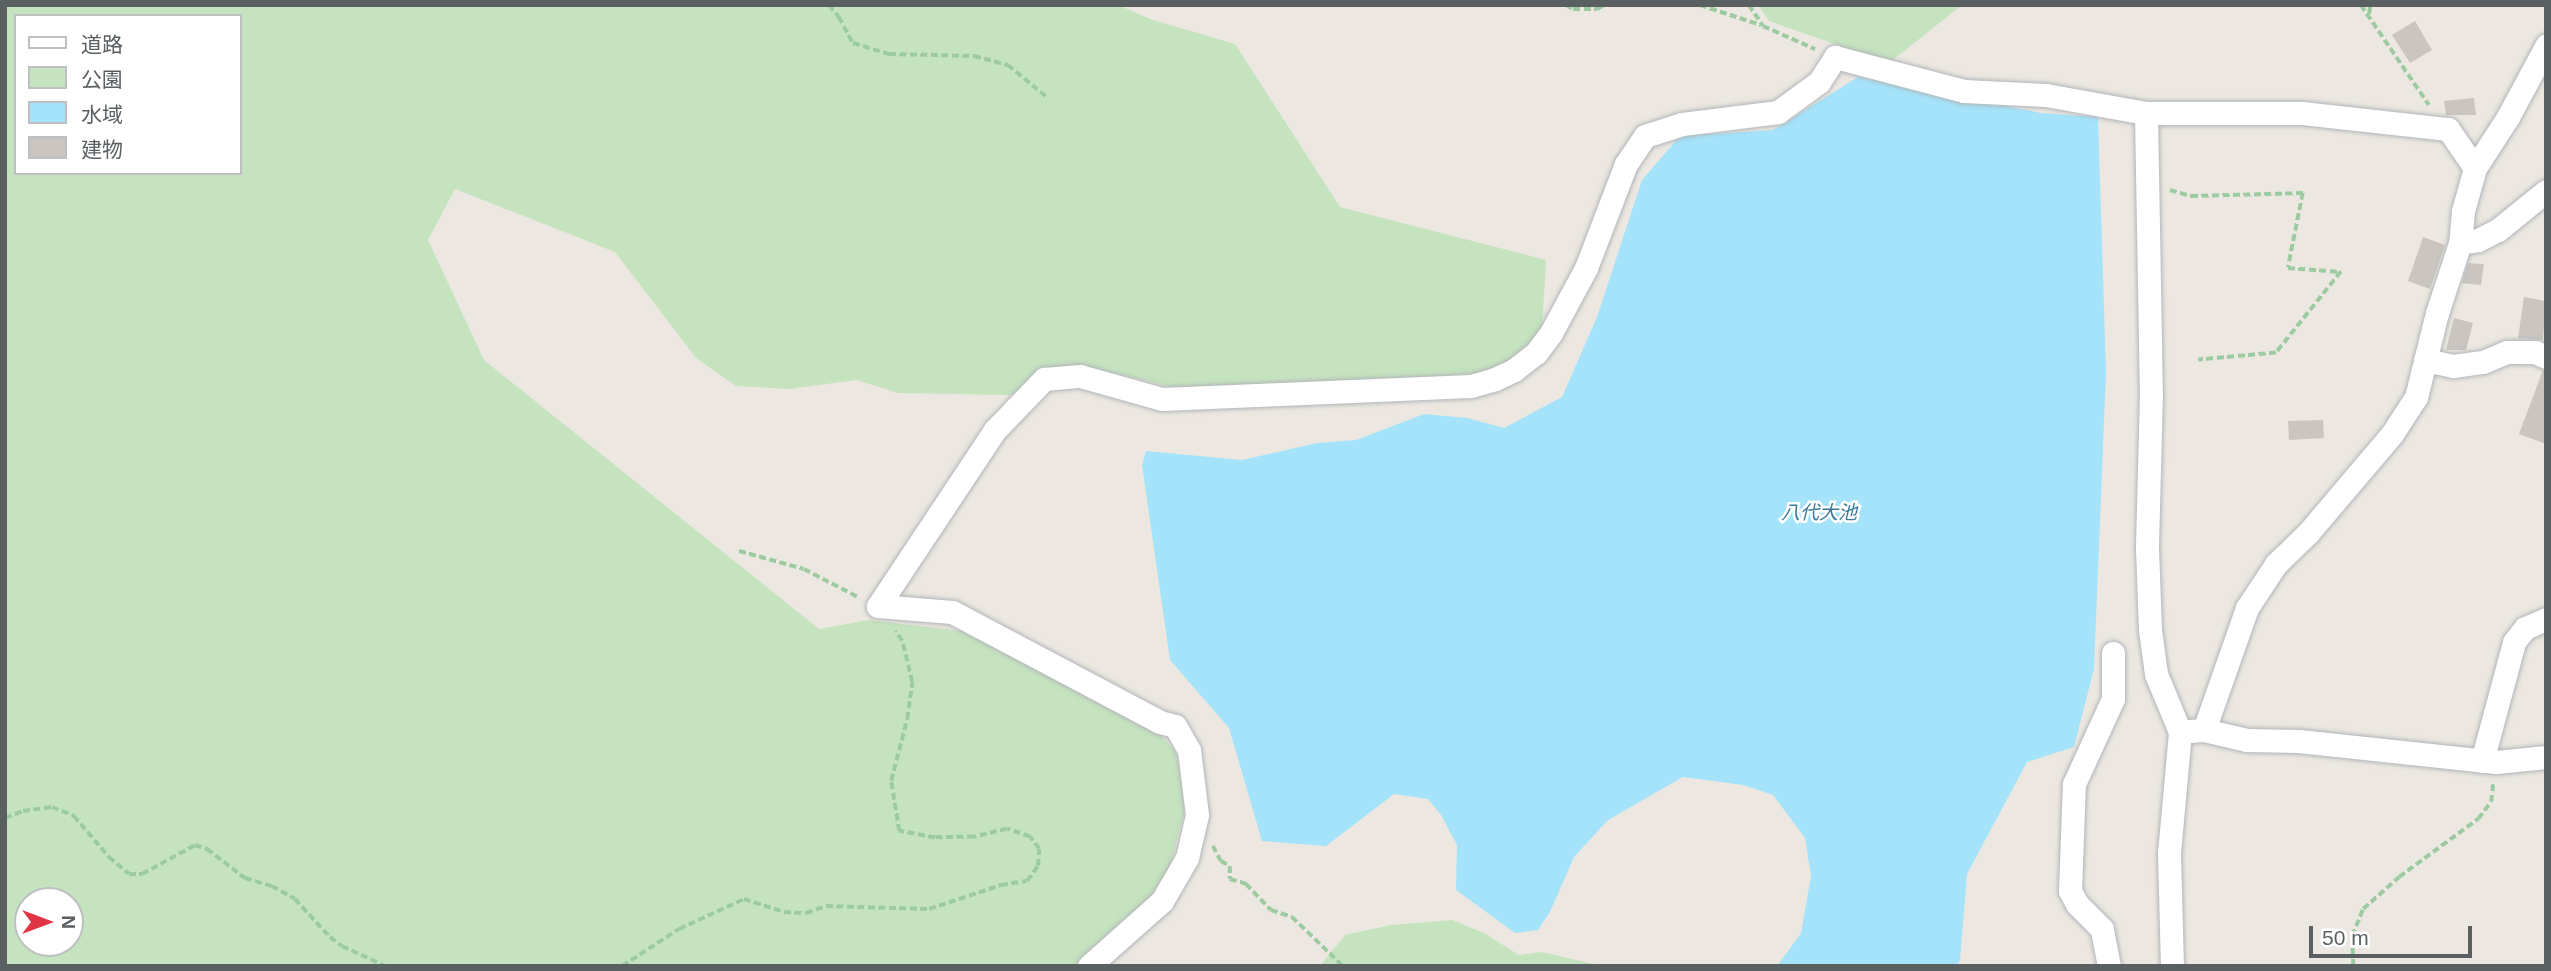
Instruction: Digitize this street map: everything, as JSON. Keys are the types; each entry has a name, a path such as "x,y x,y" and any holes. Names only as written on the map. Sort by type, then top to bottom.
{"street":[{"path":"2204,730 2246,608 2276,564 2308,533 2392,434 2416,397 2460,243 2463,211 2475,168 2508,117 2546,46"},
{"path":"1089,966 1162,901 1187,858 1195,822 1189,750 1175,726 1160,722 951,612 878,606 995,430 1044,379 1080,376 1162,399 1471,386 1494,379 1514,370 1536,354 1552,333 1586,268 1626,164 1645,136 1682,124 1779,112 1819,82 1835,57 1964,91 2046,95 2146,113 2302,113 2448,129 2475,168"},
{"path":"2146,113 2151,393 2147,548 2150,630 2156,674 2180,732 2169,853 2172,966"},
{"path":"2460,243 2477,240 2498,230 2546,191"},
{"path":"2425,360 2453,366 2483,362 2507,352 2535,352 2546,356"},
{"path":"2489,762 2514,642 2525,628 2546,620"},
{"path":"2109,966 2102,929 2077,904 2070,891 2074,784 2113,699 2113,653"},
{"path":"2180,732 2204,730 2246,740 2299,741 2489,762 2546,757"}],"path":[{"path":"829,5 839,17 853,44 889,54 974,56 1008,65 1048,98"},
{"path":"1566,5 1573,9 1597,9 1604,5"},
{"path":"1700,5 1763,26 1835,57"},
{"path":"1749,5 1763,26"},
{"path":"2361,5 2448,129"},
{"path":"2368,16 2370,5"},
{"path":"2147,184 2191,196 2303,193 2288,268 2341,272 2276,354 2198,360"},
{"path":"622,966 679,929 744,899 784,912 806,913 826,906 929,909 1001,885 1027,881 1038,866 1039,849 1030,837 1007,829 974,837 935,838 899,831 891,781 905,729 912,682 902,641 878,606 804,569 738,551"},
{"path":"2353,966 2352,936 2363,909 2399,877 2478,819 2491,802 2489,762"},
{"path":"5,818 23,811 52,807 74,816 109,857 129,874 142,874 195,845 207,849 244,878 272,886 295,899 330,937 342,946 385,966"},
{"path":"1195,822 1209,838 1221,861 1230,866 1230,879 1246,884 1271,910 1292,917 1343,966"}],"green space":[{"path":"5,5 1118,5 1153,20 1235,44 1340,207 1546,260 1542,331 1508,367 1471,374 1333,385 1179,389 1095,368 1050,369 1013,395 898,393 857,380 789,389 736,386 696,358 615,252 455,189 428,240 484,360 819,629 869,620 961,631 1157,731 1176,752 1186,805 1166,882 1076,966 5,966"},
{"path":"1758,5 1962,5 1889,63 1769,21"},
{"path":"1452,920 1484,933 1519,955 1542,952 1602,966 1320,966 1345,935 1391,925"}],"water":[{"name":"八代大池","path":"1858,77 2041,113 2098,117 2106,372 2094,669 2074,747 2027,762 1967,874 1960,960 1956,966 1777,966 1801,933 1811,876 1805,838 1773,795 1743,785 1683,777 1608,820 1574,857 1550,912 1538,930 1515,933 1456,890 1457,845 1441,815 1428,799 1394,794 1326,846 1262,841 1229,728 1170,660 1142,465 1146,451 1242,460 1317,443 1356,440 1424,414 1467,418 1504,428 1562,397 1597,317 1642,180 1680,136 1773,130"}],"building":[{"path":"2415,21 2432,50 2410,63 2392,35"},
{"path":"2474,98 2476,115 2446,115 2444,101"},
{"path":"2423,237 2445,245 2430,289 2408,281"},
{"path":"2468,263 2484,264 2481,285 2462,283"},
{"path":"2524,297 2546,301 2543,340 2518,338"},
{"path":"2454,318 2473,323 2466,350 2446,350"},
{"path":"2543,370 2546,371 2546,444 2519,434"},
{"path":"2323,420 2324,438 2289,440 2288,421"}]}
